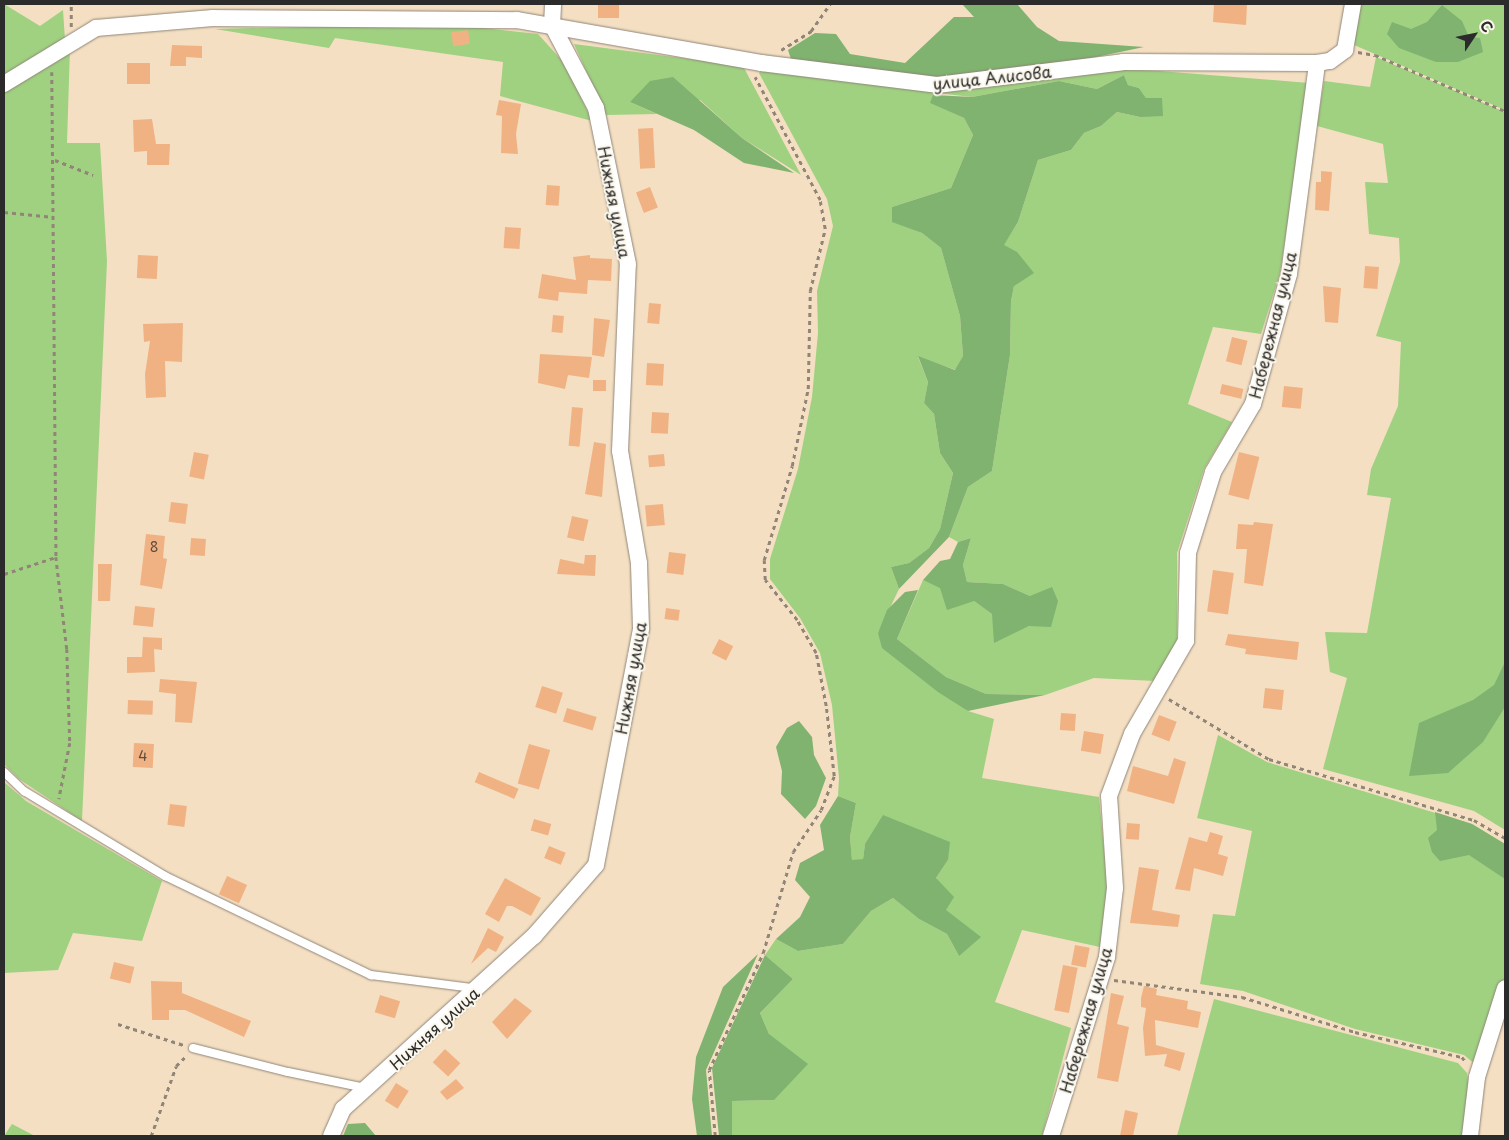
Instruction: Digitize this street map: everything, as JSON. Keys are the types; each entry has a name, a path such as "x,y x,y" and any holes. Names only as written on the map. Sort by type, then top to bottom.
{"street":[{"path":"552,25 553,4"},
{"path":"1317,63 1330,61 1345,50 1353,4"},
{"name":"улица Алисова","path":"4,84 96,28 213,18 517,20 754,62 937,85 1123,62 1317,63"},
{"name":"Нижняя улица","path":"331,1136 343,1109 478,989 534,936 596,865 641,628 639,564 620,451 628,264 596,108 552,25"},
{"name":"Набережная улица","path":"1051,1136 1107,957 1115,888 1109,796 1132,734 1186,641 1188,553 1213,472 1253,404 1289,274 1317,63"},
{"path":"1470,1136 1477,1077 1505,988"}],"lane":[{"path":"4,772 24,791 164,876 371,975 478,989"},
{"path":"193,1048 288,1072 365,1088"}],"path":[{"path":"70,43 71,4"},
{"path":"715,1136 709,1070 763,953 793,852 821,810 834,776 826,706 816,653 797,620 766,580 764,560 792,466 808,389 810,291 825,229 820,200 754,62 810,31 830,4"},
{"path":"1345,50 1375,55 1505,111"},
{"path":"51,55 54,160 56,557 67,649 70,742 57,811"},
{"path":"54,160 93,175"},
{"path":"4,212 54,217"},
{"path":"4,574 56,557"},
{"path":"1156,692 1269,759 1474,820 1505,838"},
{"path":"1100,978 1198,988 1242,996 1354,1032 1462,1057 1477,1077"},
{"path":"118,1024 193,1048 176,1066 151,1136"}],"green space":[{"path":"4,4 40,26 63,10 65,40 4,75"},
{"path":"962,4 1017,4 1037,27 1059,41 1144,47 1048,67 933,82 791,59 788,50 815,33 836,34 850,54 905,63 954,17 974,17"},
{"path":"1361,4 1505,4 1505,110 1354,45"},
{"path":"1442,5 1462,21 1469,37 1480,38 1483,52 1458,62 1436,62 1399,48 1387,34 1392,22 1411,29 1427,22"},
{"path":"447,24 538,34 566,65 592,121 500,96 503,62 335,38 329,48 215,29"},
{"path":"574,44 743,66 801,175 742,138 700,100 630,102 657,114 606,115"},
{"path":"70,48 67,143 100,143 107,261 82,821 19,779 4,764 4,90"},
{"path":"1376,57 1505,112 1505,830 1474,811 1323,769 1347,678 1330,672 1325,632 1367,633 1391,498 1367,495 1371,469 1398,406 1401,342 1376,336 1400,262 1399,238 1369,234 1365,182 1388,183 1383,144 1317,126 1324,81 1370,87"},
{"path":"1122,68 1309,83 1280,273 1261,334 1213,327 1188,404 1232,422 1204,469 1177,553 1177,641 1155,681 1094,678 1045,695 986,694 946,677 897,639 923,580 974,601 1016,631 1029,626 1030,596 1003,584 967,582 963,565 971,538 958,542 949,537 968,487 992,471 1010,355 1011,301 1014,286 1003,246 1018,222 1038,160 1071,150 1084,133 1101,126 1117,112 1140,117 1162,98 1146,98 1139,88 1128,85 1124,75 1097,89 1059,81 972,97 937,93 931,103 964,118 973,135 951,188 892,207 892,221 922,233 941,248 960,316 963,356 956,370 918,357 928,382 924,403 934,414 940,453 953,473 940,529 929,548 909,563 891,567 899,589 878,633 968,711 994,719 982,778 1099,797 1108,891 1100,947 1022,930 995,1002 1071,1028 1042,1136 732,1136 732,1101 774,1100 769,1034 760,1013 793,979 765,955 776,939 798,951 843,944 871,911 893,898 919,919 947,934 959,956 936,878 948,860 865,844 863,859 852,861 850,837 856,803 838,796 839,778 832,705 820,653 800,618 770,579 770,559 798,469 812,397 818,333 817,291 833,226 827,199 759,73 762,69"},
{"path":"1124,75 1128,85 1139,88 1146,98 1162,98 1163,116 1140,117 1117,112 1101,126 1084,133 1071,150 1038,160 1018,222 1004,245 1017,252 1034,273 1014,286 1011,301 1010,355 992,471 968,487 949,537 899,589 891,567 909,563 929,548 940,529 953,473 940,453 934,414 924,403 928,382 918,356 955,370 963,356 960,316 941,248 922,233 892,222 892,207 951,188 973,135 964,118 930,103 933,95 972,97 1059,81 1097,89"},
{"path":"673,77 742,138 794,173 744,163 694,130 630,102 650,81"},
{"path":"971,538 963,565 967,582 1003,584 1030,596 1052,587 1058,601 1051,627 1029,626 994,643 992,614 974,601 947,610 940,588 923,580 940,561 950,559 958,542"},
{"path":"918,590 897,639 946,677 986,694 1045,695 968,711 938,692 882,648 878,633 887,610 905,592"},
{"path":"1505,662 1505,707 1483,742 1448,773 1409,776 1419,723 1473,700 1494,685"},
{"path":"799,721 812,737 814,755 826,778 816,806 805,819 781,794 782,771 776,747 787,728"},
{"path":"1218,735 1267,762 1472,824 1505,844 1505,977 1476,1065 1464,1055 1355,1029 1243,991 1200,984 1213,914 1235,916 1252,831 1197,818"},
{"path":"4,782 26,801 162,881 142,941 73,933 58,970 4,973"},
{"path":"838,796 856,803 850,837 852,860 863,859 865,844 883,815 950,842 948,860 936,878 954,897 946,910 981,937 959,956 947,934 919,919 893,898 871,911 843,944 798,951 776,939 800,917 810,897 795,880 800,863 824,850 820,825"},
{"path":"1435,812 1472,824 1505,844 1505,879 1469,855 1440,861 1432,852 1428,838 1437,830"},
{"path":"758,954 706,1070 712,1136 697,1136 692,1099 696,1057 723,987"},
{"path":"765,955 793,979 760,1013 769,1034 808,1064 774,1100 732,1101 732,1136 719,1136 712,1068"},
{"path":"1214,999 1458,1063 1467,1073 1469,1088 1464,1136 1177,1136"},
{"path":"365,1123 376,1136 343,1136 348,1124"},
{"path":"12,1124 35,1136 4,1136"}],"building":[{"path":"598,4 619,4 619,18 598,18"},
{"path":"1214,4 1247,4 1246,25 1213,22"},
{"path":"468,30 470,44 453,46 451,32"},
{"path":"172,45 202,46 202,58 186,57 186,66 170,66"},
{"path":"127,63 150,63 150,84 127,84"},
{"path":"499,100 521,104 516,134 518,154 501,153 502,116 496,115"},
{"path":"152,119 156,144 170,144 169,165 147,165 147,151 134,152 133,120"},
{"path":"653,128 655,168 640,169 638,129"},
{"path":"1321,171 1332,172 1329,211 1315,210 1316,182 1321,182"},
{"path":"547,185 560,186 559,206 546,205"},
{"path":"650,187 658,208 644,213 636,192"},
{"path":"505,227 521,228 519,249 504,248"},
{"path":"138,255 158,256 157,279 137,278"},
{"path":"590,255 590,258 612,259 611,281 588,280 587,294 559,292 558,301 538,298 542,274 576,280 573,257"},
{"path":"1365,266 1379,267 1377,289 1363,288"},
{"path":"1323,286 1341,288 1338,323 1325,322"},
{"path":"649,303 661,304 659,324 647,323"},
{"path":"553,315 564,316 562,333 552,332"},
{"path":"594,318 610,320 604,357 592,355"},
{"path":"183,323 182,362 165,361 166,397 146,398 145,374 150,341 144,342 143,324"},
{"path":"1232,337 1248,341 1241,365 1226,361"},
{"path":"540,354 592,357 589,378 568,375 565,389 538,383"},
{"path":"647,363 664,364 663,386 646,385"},
{"path":"593,380 606,380 606,391 593,391"},
{"path":"1222,384 1243,389 1241,399 1220,394"},
{"path":"1284,386 1303,388 1301,409 1282,407"},
{"path":"572,407 583,408 580,447 569,446"},
{"path":"652,412 669,413 668,434 651,433"},
{"path":"594,442 606,444 602,497 585,494"},
{"path":"194,452 209,455 204,479 189,477"},
{"path":"1239,452 1259,457 1249,500 1228,495"},
{"path":"664,454 665,466 649,467 648,455"},
{"path":"171,502 188,504 185,524 169,522"},
{"path":"663,504 665,525 647,526 645,506"},
{"path":"572,516 589,520 584,541 567,537"},
{"path":"1254,522 1273,524 1263,586 1244,583 1247,549 1236,549 1238,524 1253,525"},
{"path":"146,534 165,536 163,558 167,559 162,589 140,585"},
{"path":"191,538 206,539 205,556 190,555"},
{"path":"669,552 686,554 683,575 666,573"},
{"path":"585,555 596,555 595,576 557,574 560,559 584,564"},
{"path":"98,564 112,564 110,601 98,601"},
{"path":"1213,570 1234,573 1228,615 1207,612"},
{"path":"135,606 155,608 153,627 133,625"},
{"path":"666,608 680,610 678,621 664,619"},
{"path":"1228,634 1299,642 1297,660 1245,654 1246,649 1225,645"},
{"path":"143,637 162,638 162,650 154,649 155,672 127,673 127,657 142,657"},
{"path":"719,639 733,646 726,661 712,653"},
{"path":"160,679 197,682 192,723 175,722 176,694 159,692"},
{"path":"542,686 563,693 556,714 535,707"},
{"path":"1265,688 1284,690 1282,710 1263,708"},
{"path":"128,700 153,701 152,715 128,714"},
{"path":"567,708 597,717 593,730 563,721"},
{"path":"1061,713 1076,714 1075,731 1060,730"},
{"path":"1159,715 1177,722 1169,741 1151,735"},
{"path":"1084,731 1104,734 1101,754 1081,751"},
{"path":"134,743 154,744 153,768 133,767"},
{"path":"529,744 550,750 539,789 518,783"},
{"path":"1174,758 1186,762 1174,804 1127,791 1133,766 1168,776"},
{"path":"479,772 519,789 514,799 475,782"},
{"path":"170,804 187,806 184,827 167,825"},
{"path":"534,819 551,824 548,835 531,831"},
{"path":"1127,823 1140,824 1139,840 1126,839"},
{"path":"1210,832 1223,836 1218,854 1228,857 1223,876 1194,868 1190,891 1175,889 1189,837 1207,842"},
{"path":"549,846 566,853 561,865 544,858"},
{"path":"1139,867 1159,870 1152,910 1180,915 1178,927 1130,923"},
{"path":"227,876 247,885 239,903 219,894"},
{"path":"505,878 541,898 531,916 512,906 507,906 499,922 485,914"},
{"path":"488,928 504,937 496,952 488,948 471,964"},
{"path":"1075,945 1090,948 1086,967 1071,965"},
{"path":"114,962 134,967 130,984 110,978"},
{"path":"1063,965 1078,968 1069,1013 1054,1010"},
{"path":"151,981 182,982 182,993 251,1021 244,1037 185,1010 169,1010 169,1020 152,1020"},
{"path":"1144,986 1157,989 1156,995 1188,1001 1187,1009 1201,1012 1198,1028 1155,1020 1156,1045 1185,1053 1180,1071 1164,1066 1167,1054 1145,1056 1143,1028 1146,1008 1141,1007"},
{"path":"1111,993 1124,996 1117,1024 1129,1027 1118,1082 1097,1078"},
{"path":"380,995 400,1001 395,1018 375,1012"},
{"path":"515,998 532,1011 507,1039 492,1022"},
{"path":"445,1049 460,1063 448,1076 433,1062"},
{"path":"456,1079 464,1088 447,1100 440,1092"},
{"path":"396,1083 409,1091 398,1109 385,1101"},
{"path":"1125,1110 1138,1113 1133,1136 1120,1136"}]}
